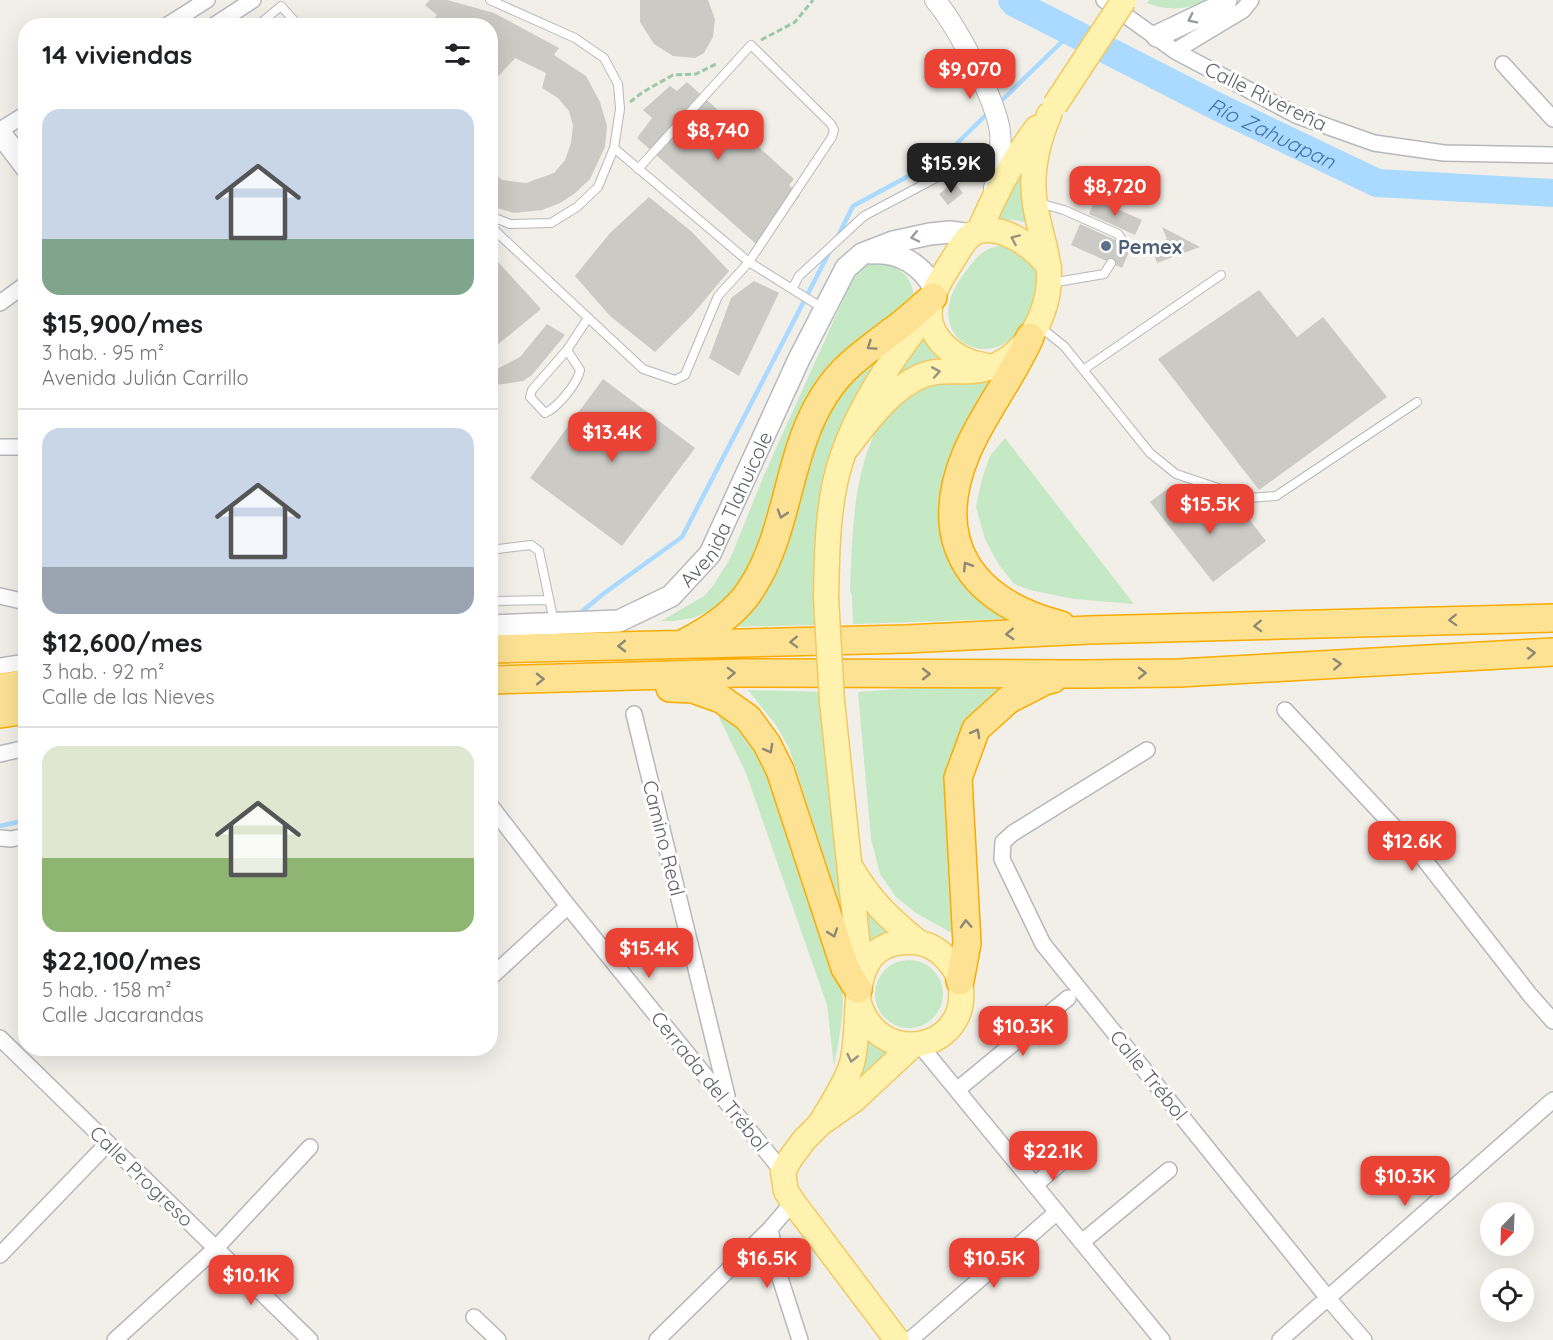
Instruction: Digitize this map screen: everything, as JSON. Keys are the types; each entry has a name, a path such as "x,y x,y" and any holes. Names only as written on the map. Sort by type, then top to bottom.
{"highway":[{"path":"680,645 722,619 751,590 779,523 806,431 829,388 849,364 933,299"},
{"path":"1034,331 1012,374 973,439 963,462 952,510 956,541 961,556 976,580 1001,600 1051,622 1089,630"},
{"path":"498,649 906,639 1089,630 1553,618"},
{"path":"498,680 740,673 1179,673 1553,652"},
{"path":"960,981 967,943 958,778 976,729 1008,699 1045,681 1083,674"},
{"path":"588,679 632,687 693,689 721,699 748,718 767,744 780,770 845,968 859,988"},
{"path":"0,688 18,685"},
{"path":"0,714 18,711"}],"main road":[{"path":"848,864 866,893 883,913 918,942 932,947 945,956 954,967 960,981 962,995 959,1009 953,1022 932,1040 916,1045 891,1042 881,1037 866,1021 859,988 832,701 826,598 828,528 835,483 846,449 862,413 885,372 933,299 963,243 975,233 1020,152 1052,110 1124,0"},
{"path":"1157,36 1226,0"},
{"path":"846,449 869,420 908,382 934,371 981,370 1003,362 1014,355 1034,331 1045,305 1050,275 1034,201 1034,166 1036,151 1052,110"},
{"path":"0,131 18,152"},
{"path":"862,254 893,242 930,234 993,232 1016,238 1035,250 1050,275"},
{"path":"862,254 885,252 905,258 922,272 933,299 932,322 939,338 956,356 965,361 984,365 1003,362"},
{"name":"Avenida Tlahuicole","path":"498,626 620,621 671,596 710,554 824,309 846,268 862,254"},
{"path":"820,1124 852,1064 859,988 874,956 894,944 918,942"},
{"path":"897,1340 793,1202 786,1191 783,1173 804,1140 820,1124 854,1101 916,1045"}],"street":[{"path":"179,18 207,0"},
{"path":"936,0 949,16 991,100 998,120 1001,143 992,200"},
{"name":"Calle Rivereña","path":"1104,0 1175,51 1298,116 1374,143 1444,153 1553,154"},
{"path":"1175,51 1243,10 1251,0"},
{"path":"224,18 245,2"},
{"path":"1503,64 1553,119"},
{"path":"0,131 18,119"},
{"path":"0,303 18,290"},
{"path":"0,447 18,447"},
{"path":"0,596 18,600"},
{"path":"0,666 18,663"},
{"path":"1285,710 1423,858 1553,1021"},
{"name":"Camino Real","path":"634,714 728,1102"},
{"path":"0,754 18,750"},
{"name":"Calle Trébol","path":"1147,750 1013,833 1004,842 1002,859 1043,944 1364,1340"},
{"name":"Cerrada del Trébol","path":"498,818 783,1173"},
{"path":"0,838 18,838"},
{"path":"498,971 568,906"},
{"path":"957,1090 1068,998"},
{"name":"Calle Progreso","path":"0,1038 18,1056"},
{"path":"916,1045 957,1090 1162,1340"},
{"name":"Calle Progreso","path":"19,1056 310,1340"},
{"path":"1280,1340 1553,1100"},
{"path":"3,1245 108,1143"},
{"path":"115,1340 216,1248 310,1147"},
{"path":"1035,1185 1075,1150"},
{"path":"1082,1242 1169,1170"},
{"path":"657,1340 770,1229 793,1202"},
{"path":"910,1340 1057,1212"},
{"path":"770,1229 780,1278 800,1340"},
{"path":"474,1317 498,1340"}],"lane":[{"path":"490,0 574,38 604,58 618,84 620,109 614,148 598,187 577,207 550,223 510,224 498,219"},
{"path":"267,18 281,6 292,18"},
{"path":"498,234 643,369 675,380 685,375 718,296 749,262 832,137 834,130 831,124 752,45 639,169"},
{"path":"792,289 799,276 864,216 1001,143"},
{"path":"614,148 749,262 824,309"},
{"path":"1034,201 1064,210 1118,234 1121,238 1120,242"},
{"path":"1050,275 1104,274 1111,263"},
{"path":"1083,370 1221,275"},
{"path":"567,350 580,370 579,377 553,410 545,413 530,398 531,390 567,350 588,318"},
{"path":"1034,331 1064,346 1150,453 1176,474 1248,498 1276,496 1417,402"},
{"path":"498,548 531,545 539,551 554,624"},
{"path":"498,601 549,600"}],"path":[{"path":"752,45 795,22 813,0"},
{"path":"620,109 643,92 673,75 696,74 724,59"}],"green space":[{"path":"1149,0 1210,0 1193,6 1171,8 1147,3"},
{"path":"1025,160 1032,226 1020,221 1009,220 986,224"},
{"path":"1007,245 1036,262 1040,283 1036,299 1016,335 1000,346 983,349 967,345 955,335 949,319 950,300 961,278 979,255 991,248"},
{"path":"875,260 902,272 910,282 914,297 846,355 748,580 714,609 693,618 661,621 704,596 731,557 764,475 848,289 859,272"},
{"path":"929,329 947,361 889,381"},
{"path":"884,349 815,597 814,625 724,627 827,398"},
{"path":"954,380 992,380 956,462 969,582 991,608 1004,619 853,624 850,590 856,501 862,470 872,441 886,415 906,396 932,383"},
{"path":"1005,438 1134,604 1074,599 1030,590 1014,584 999,565 985,539 976,507 990,456"},
{"path":"1010,681 973,718 959,937 916,913 896,897 880,874 871,839 858,692"},
{"path":"748,690 825,692 849,933 789,748 776,725"},
{"path":"716,711 738,725 753,744 774,786 841,975 843,1009 834,1066 827,1005 746,773"},
{"path":"861,893 899,935 870,950"},
{"path":"909,960 922,963 933,970 940,981 943,994 940,1007 933,1018 922,1025 909,1028 896,1025 885,1018 878,1007 875,994 878,981 885,970 896,963"},
{"path":"867,1028 903,1049 848,1093"}],"building":[{"path":"430,0 447,0 494,13 559,48 554,55 586,76 600,102 607,126 605,147 590,179 574,194 542,210 514,213 498,208 498,176 502,180 526,183 554,173 565,160 571,143 573,126 569,111 558,98 542,88 546,73 515,58 498,77 498,18 435,18 437,15 425,5"},
{"path":"640,0 708,0 715,19 713,37 704,53 695,58 673,56 654,44 640,22"},
{"path":"687,82 794,179 789,185 800,196 756,244 637,138 652,118 643,110 670,86 677,91"},
{"path":"954,182 963,193 948,205 939,194"},
{"path":"649,197 692,232 729,271 692,315 655,352 610,316 575,276 610,233"},
{"path":"1095,199 1142,220 1135,235 1089,214"},
{"path":"1080,224 1131,247 1122,268 1071,245"},
{"path":"1162,227 1200,247 1157,263 1152,247 1167,239"},
{"path":"498,262 541,309 498,344"},
{"path":"754,281 779,293 739,376 709,358 731,298"},
{"path":"1259,290 1297,337 1323,317 1387,397 1259,490 1158,359"},
{"path":"547,324 565,335 532,375 523,381 498,385 498,368 520,357"},
{"path":"603,379 695,448 622,546 530,478"},
{"path":"1170,487 1194,518 1219,522 1239,506 1266,541 1213,582 1150,502"}],"waterway":[{"name":"Río Zahuapan","path":"1012,0 1218,107 1377,183 1553,193"},
{"path":"999,103 1072,32"},
{"path":"837,238 853,206 942,158 988,113"},
{"path":"579,614 682,537 831,249"},
{"path":"0,826 18,822"}],"place":[{"name":"Pemex","path":"1106,246"}]}
